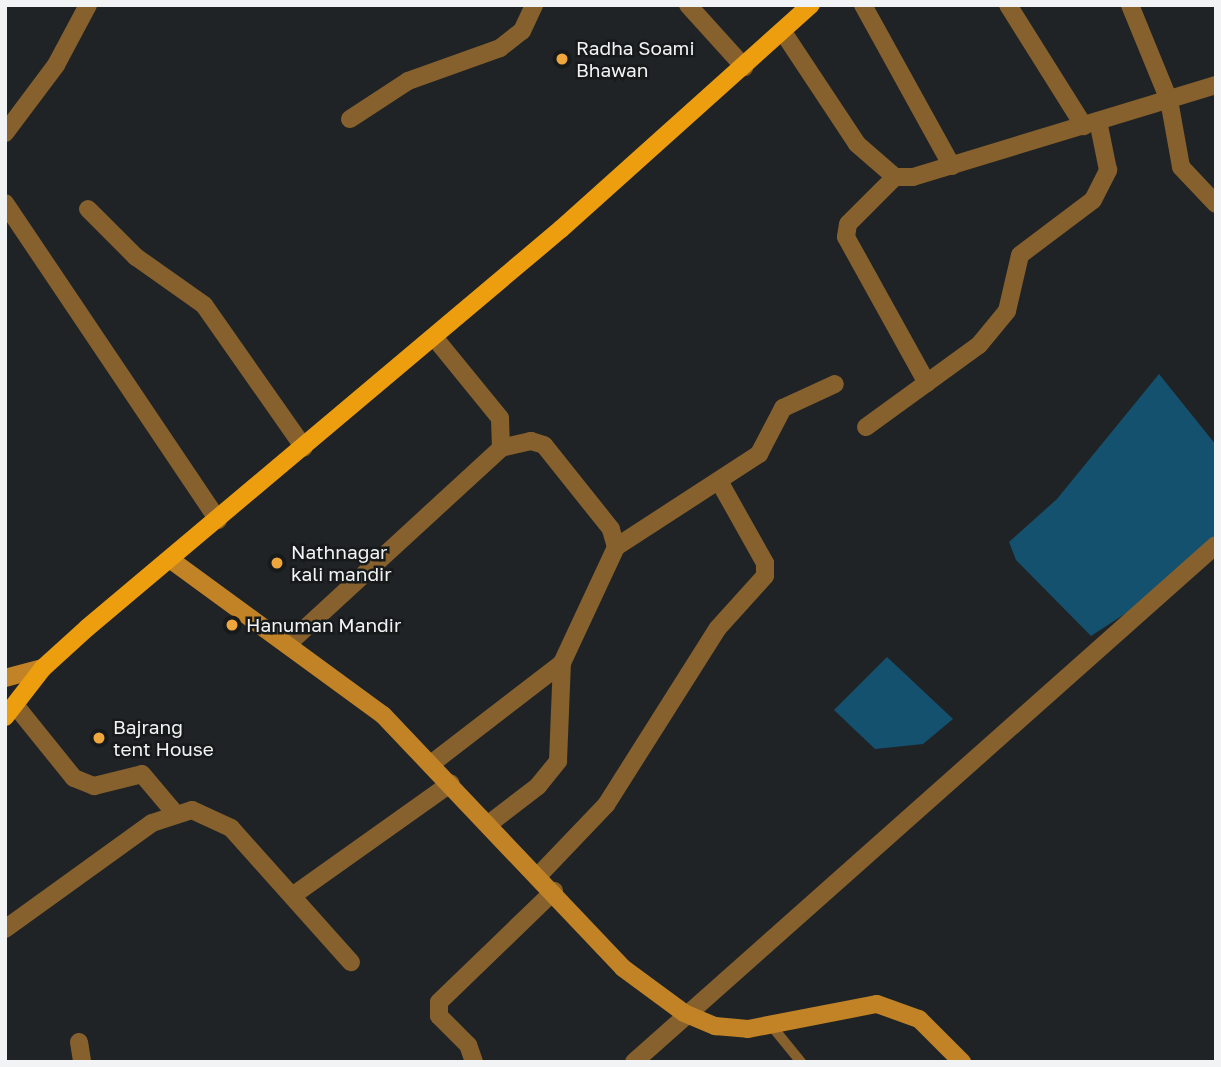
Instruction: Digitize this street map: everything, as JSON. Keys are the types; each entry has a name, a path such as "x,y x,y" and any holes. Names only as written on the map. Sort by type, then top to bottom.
{"main road":[{"path":"10,711 43,668 434,337 811,5"}],"street":[{"path":"5,133 56,65 88,5"},
{"path":"350,119 408,81 500,48 522,31 534,5"},
{"path":"688,5 744,66"},
{"path":"863,5 952,166"},
{"path":"866,427 927,383 998,324 1030,244 1093,200 1104,185 1108,150 1008,5"},
{"path":"1130,5 1169,100 1181,167 1216,204"},
{"path":"783,32 857,144 895,177"},
{"path":"927,383 846,237 848,224 895,177 952,166 1216,85"},
{"path":"5,203 218,520"},
{"path":"88,209 136,257 204,305 304,447"},
{"path":"434,337 500,418 501,448"},
{"path":"490,823 538,786 558,761 562,663 616,547 759,454 783,408 835,384"},
{"path":"287,645 501,448 531,441 544,445 611,529 616,547"},
{"path":"539,875 606,805 718,628 765,576 765,563 719,481"},
{"path":"634,1062 684,1013 1216,545"},
{"path":"171,560 383,715 490,823 623,968 684,1013 715,1026 770,1024 877,1004 919,1019 962,1062"},
{"path":"431,764 562,663"},
{"path":"5,678 43,668"},
{"path":"10,711 74,778 94,786 142,774 174,813"},
{"path":"295,894 451,783"},
{"path":"5,929 174,813 192,810 231,828 295,894 351,962"},
{"path":"474,1062 468,1045 439,1016 439,1002 554,891"},
{"path":"79,1042 82,1062"}],"lane":[{"path":"770,1024 801,1062"}],"water":[{"path":"1159,374 1216,445 1216,534 1160,591 1091,636 1016,560 1009,542 1057,499"},
{"path":"887,657 953,719 923,744 875,749 834,710"}],"place":[{"name":"Radha Soami Bhawan","path":"562,59"},
{"name":"Nathnagar kali mandir","path":"277,563"},
{"name":"Hanuman Mandir","path":"232,625"},
{"name":"Bajrang tent House","path":"99,738"}]}
